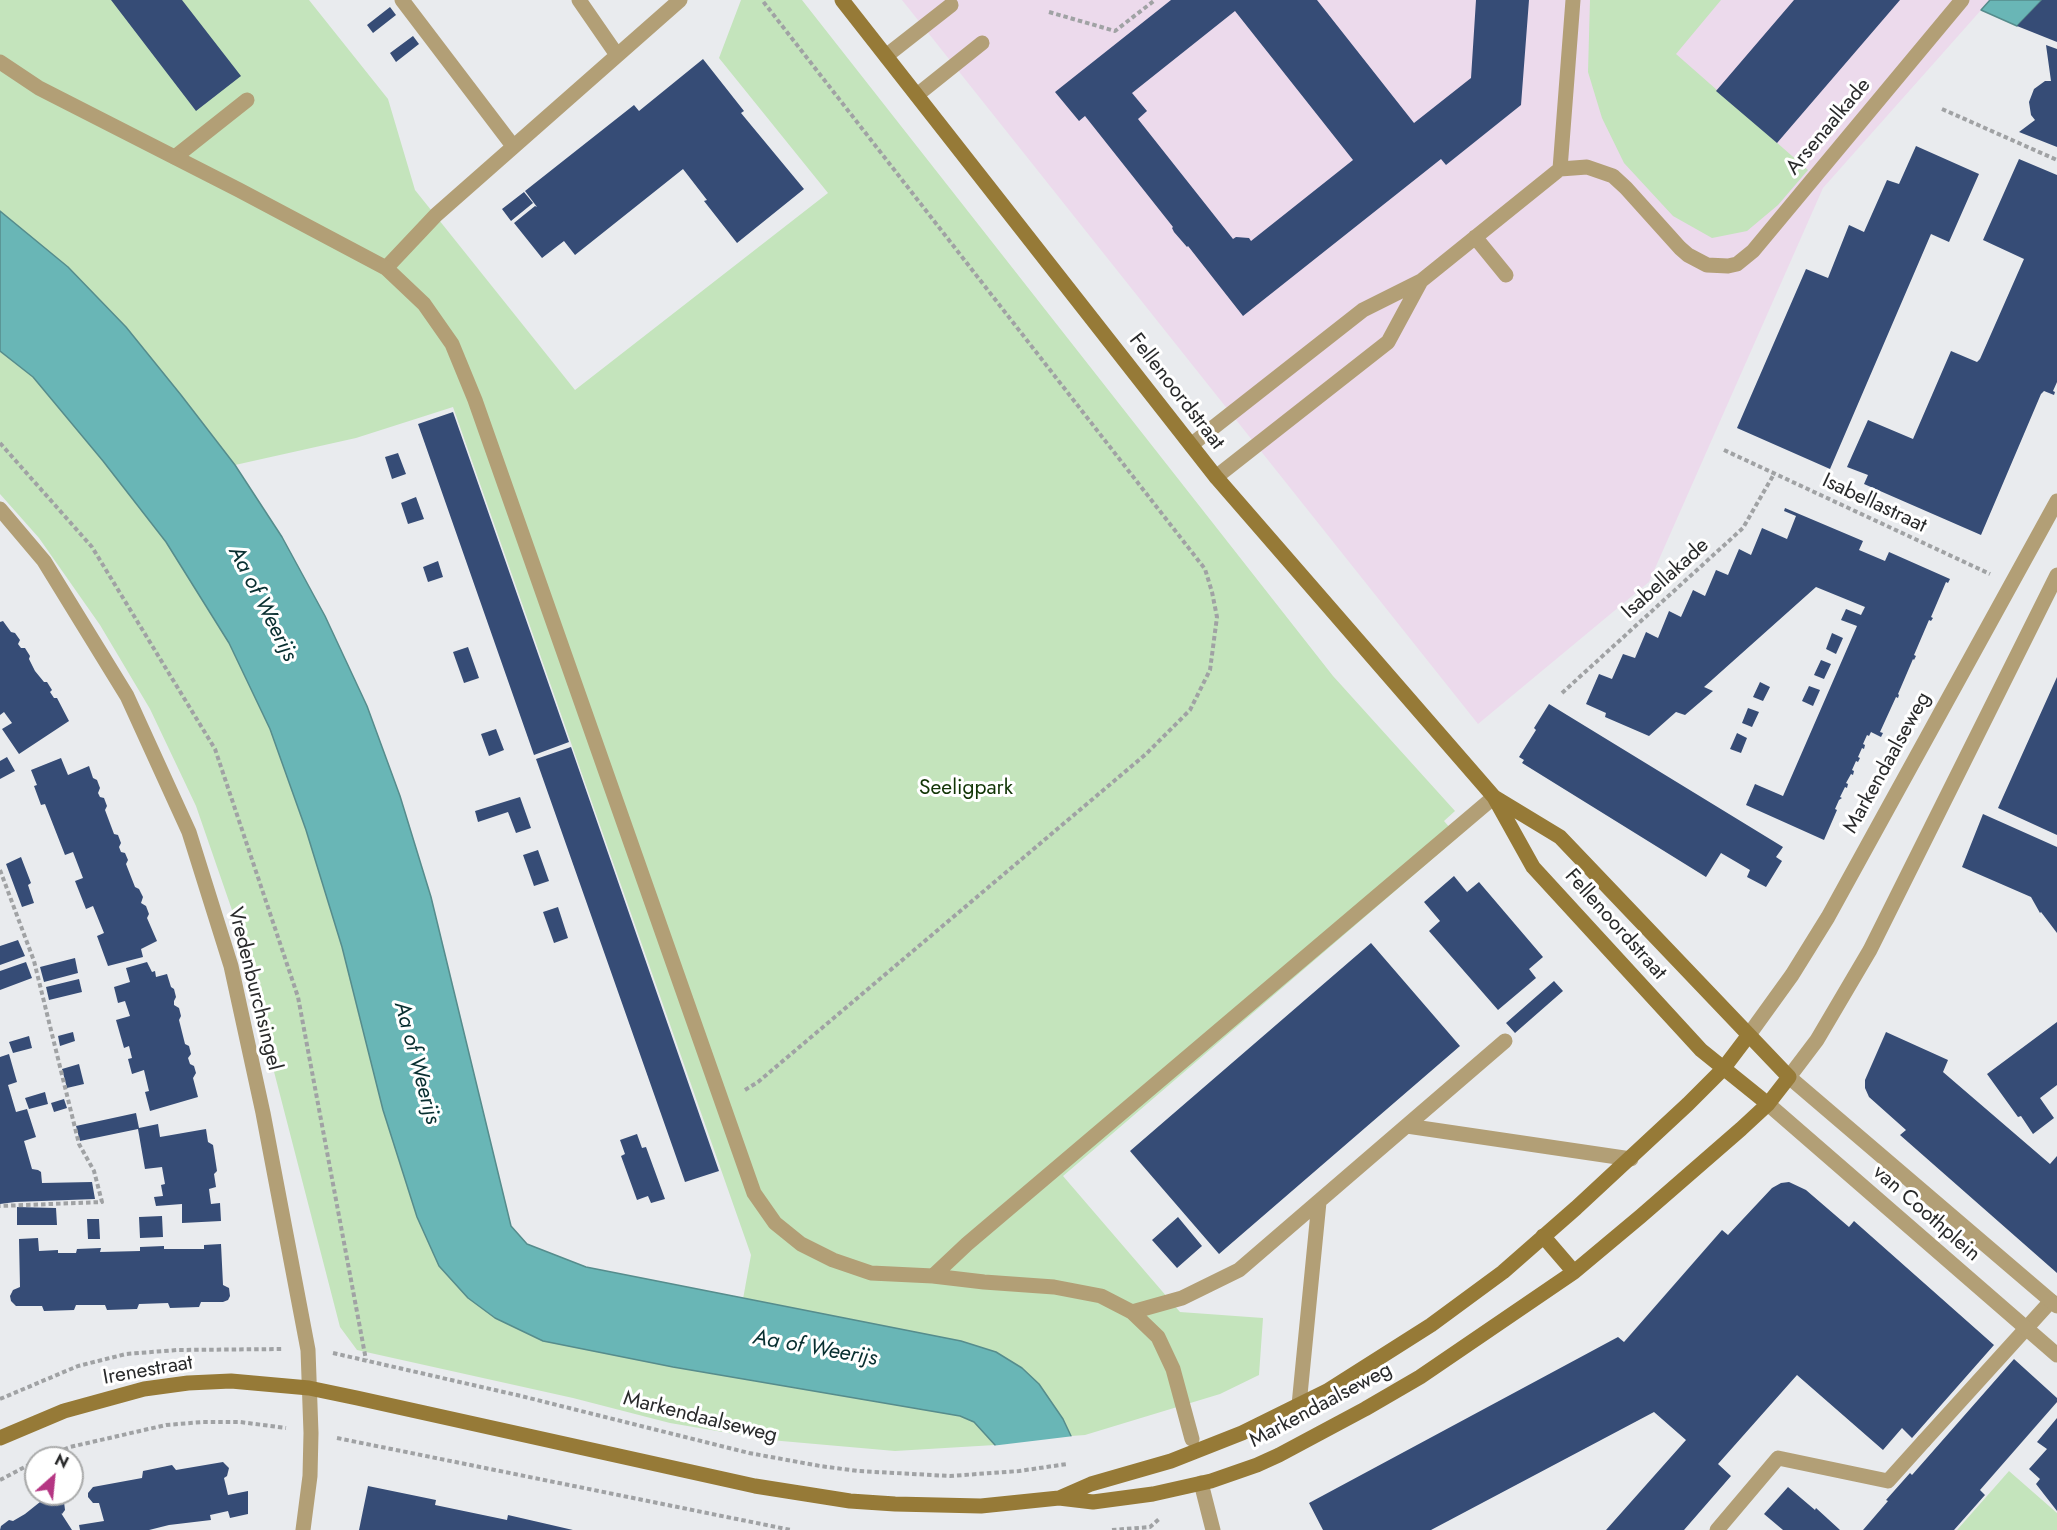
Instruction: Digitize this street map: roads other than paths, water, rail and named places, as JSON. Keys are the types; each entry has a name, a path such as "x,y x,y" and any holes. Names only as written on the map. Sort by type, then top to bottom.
{"main road":[{"name":"Fellenoordstraat","path":"842,0 1216,477 1494,797 1533,867 1701,1050 1723,1069"},
{"name":"Fellenoordstraat","path":"1494,797 1560,837 1748,1036"},
{"path":"1748,1036 1788,1077"},
{"name":"Markendaalseweg","path":"1059,1498 1091,1484 1171,1461 1242,1432 1327,1391 1431,1325 1503,1272 1630,1159 1723,1069 1748,1036"},
{"path":"1723,1069 1767,1104"},
{"name":"Markendaalseweg","path":"309,1388 805,1495 895,1504 981,1506 1059,1498 1093,1503 1153,1494 1201,1483 1257,1465 1279,1455 1365,1409 1446,1359 1574,1272 1707,1160 1767,1104 1788,1077"},
{"path":"1543,1236 1574,1272"},
{"name":"Irenestraat","path":"0,1438 63,1411 144,1389 188,1383 231,1381 309,1388"}],"street":[{"path":"402,0 513,146"},
{"path":"579,0 617,55"},
{"path":"386,268 436,214 680,0"},
{"path":"1191,446 1363,310 1421,281 1560,169 1573,0"},
{"name":"Arsenaalkade","path":"1560,169 1587,167 1613,176 1680,248 1697,261 1718,266 1737,264 1753,251 1962,0"},
{"path":"886,56 951,4"},
{"path":"916,95 982,43"},
{"path":"0,62 39,88 176,157 386,268 424,304 452,344 475,400 724,1102 754,1193 775,1223 801,1244 833,1260 871,1273 933,1276 1066,1289 1101,1296 1132,1312 1158,1337 1168,1358 1192,1439"},
{"path":"176,157 247,100"},
{"path":"1475,237 1506,275"},
{"path":"1216,477 1388,342 1421,281"},
{"name":"Markendaalseweg","path":"1748,1036 1792,975 1828,917 2057,503"},
{"name":"Vredenburchsingel","path":"0,509 44,561 127,696 189,832 231,966 265,1125 308,1350 310,1476 303,1530"},
{"name":"Markendaalseweg","path":"1788,1077 1817,1040 1870,950 2057,575"},
{"path":"933,1276 967,1244 1494,797"},
{"path":"1132,1312 1182,1298 1239,1270 1505,1041"},
{"name":"van Coothplein","path":"1788,1077 2054,1303"},
{"name":"van Coothplein","path":"1767,1104 2057,1355"},
{"path":"1407,1126 1630,1159"},
{"path":"1299,1405 1319,1202"},
{"path":"1717,1530 1778,1458 1888,1481 2027,1329 2054,1303"},
{"path":"1201,1483 1213,1530"}],"water":[{"path":"1990,0 2042,0 2017,26 1981,10"},
{"name":"Aa of Weerijs","path":"0,211 68,267 126,327 181,395 235,465 282,537 325,616 367,706 400,796 431,897 511,1226 527,1244 586,1267 961,1341 996,1352 1022,1368 1039,1384 1063,1419 1071,1436 1082,1530 1006,1530 995,1445 974,1422 960,1416 673,1367 543,1341 495,1318 468,1298 439,1266 417,1217 383,1110 342,947 306,830 270,729 229,643 166,542 103,461 33,377 0,351"}],"park label":[{"name":"Seeligpark","path":"966,789"}]}
